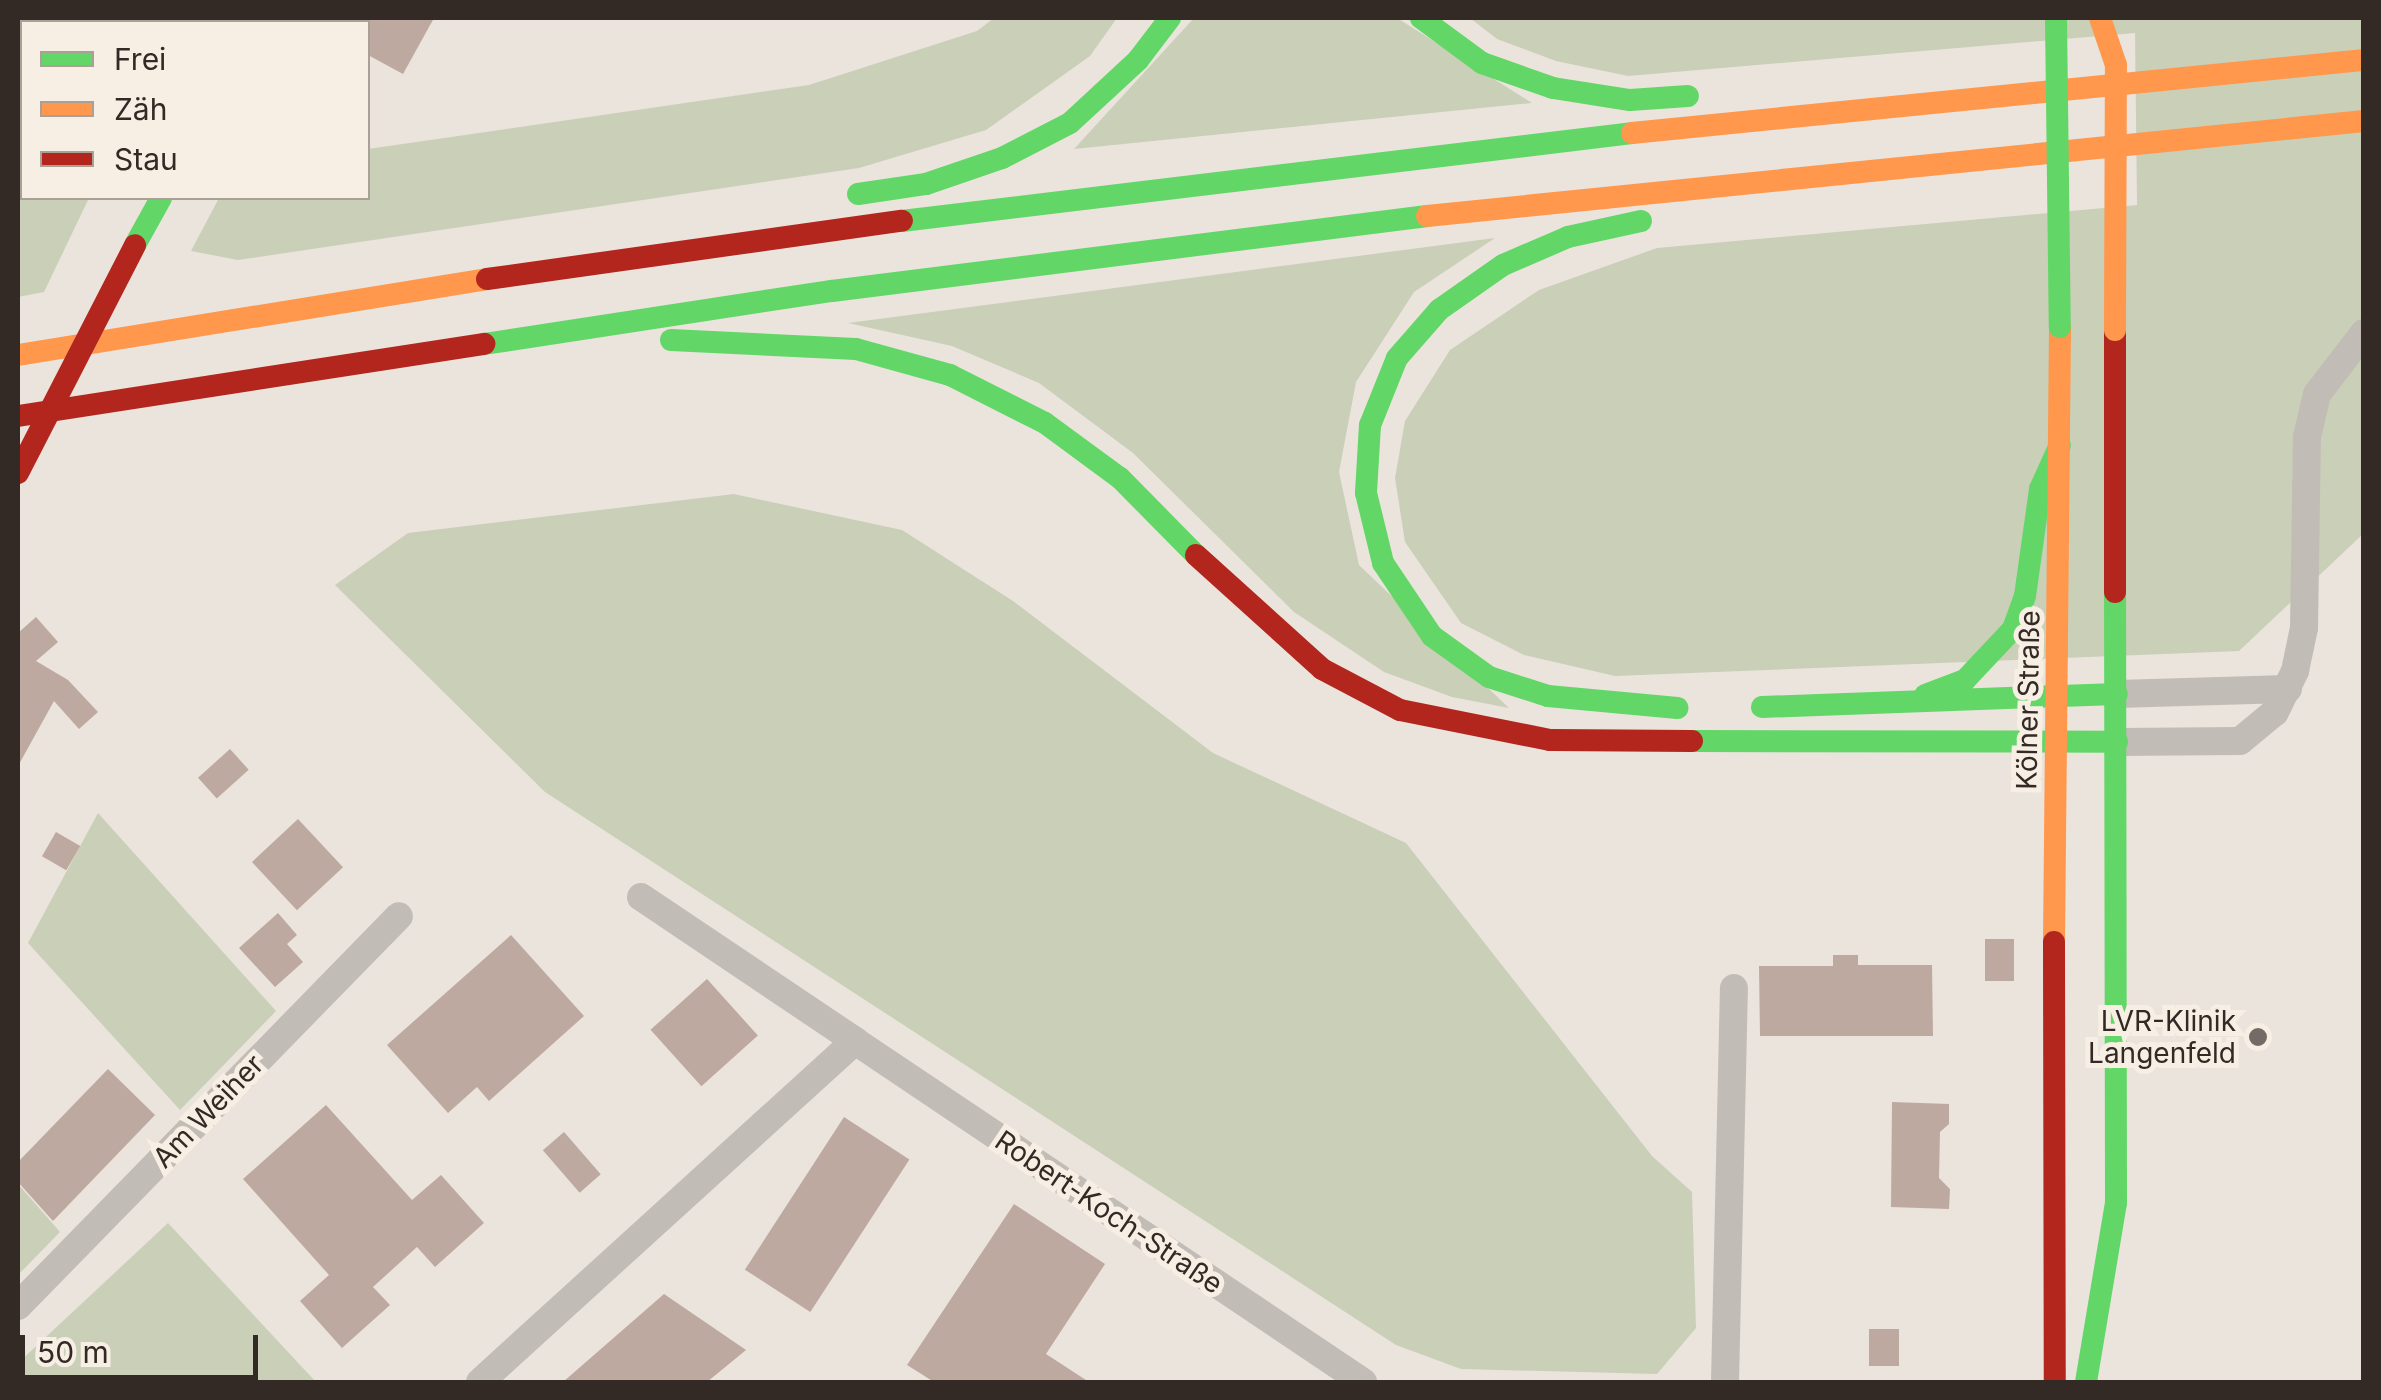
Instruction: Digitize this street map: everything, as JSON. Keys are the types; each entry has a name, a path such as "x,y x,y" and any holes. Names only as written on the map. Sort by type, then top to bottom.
{"main road":[{"path":"832,198 926,184 1002,158 1070,123 1138,60 1170,18"},
{"path":"1421,18 1482,63 1553,88 1630,100 1722,96 1842,110"},
{"name":"Kölner Straße","path":"2056,18 2060,445 2051,1208 2056,1382"},
{"path":"2100,18 2116,65"},
{"path":"2086,1382 2116,1203 2117,18"},
{"path":"18,355 627,256 1448,151 2364,60"},
{"path":"18,416 496,341 1437,215 1961,158 2364,121"},
{"path":"1887,194 1917,186 1961,158"},
{"path":"18,473 160,200"},
{"path":"1708,708 1548,696 1489,677 1422,622 1384,563 1366,493 1370,424 1398,358 1438,310 1503,265 1568,237 1664,216 1740,210"},
{"path":"627,256 716,220"},
{"path":"496,341 723,340 856,349 950,375 1045,422 1120,478 1262,621 1322,668 1400,710 1470,729 1550,740 2117,742"},
{"path":"1914,700 1965,680 2013,628 2025,596 2040,489 2060,445"},
{"path":"1745,708 2116,694"}],"street":[{"path":"2117,742 2240,741 2260,730 2288,689 2305,616 2307,436 2317,394 2364,332"},
{"path":"2116,694 2288,689"},
{"name":"Robert-Koch-Straße","path":"641,897 1363,1382"},
{"name":"Am Weiher","path":"18,1306 399,916"},
{"path":"1725,1382 1734,988"},
{"path":"480,1382 854,1041"}],"green space":[{"path":"994,18 1117,18 1090,56 986,130 859,168 238,260 191,251 218,200 370,200 370,149 809,85 977,31"},
{"path":"1194,18 1397,18 1532,103 1074,149"},
{"path":"1470,18 2363,18 2363,534 2239,651 1615,676 1524,655 1461,623 1405,542 1395,478 1405,421 1450,350 1539,290 1657,248 2137,205 2135,33 1628,76 1556,61 1497,39"},
{"path":"18,126 20,200 88,200 44,292 18,297"},
{"path":"1495,238 1414,292 1356,382 1339,472 1359,565 1509,708 1452,697 1384,672 1294,612 1133,453 1039,383 952,346 848,323"},
{"path":"734,494 902,530 1013,601 1213,753 1406,843 1652,1156 1692,1192 1696,1328 1657,1374 1461,1369 1396,1345 545,792 335,585 408,533"},
{"path":"98,813 276,1011 180,1110 28,943"},
{"path":"18,1184 60,1232 18,1275"},
{"path":"168,1223 316,1382 18,1382 18,1363"}],"building":[{"path":"434,18 403,74 370,56 368,20"},
{"path":"36,617 58,642 36,661 68,680 98,712 79,729 54,701 18,766 18,633"},
{"path":"230,749 249,770 217,799 198,778"},
{"path":"298,819 343,867 297,910 252,862"},
{"path":"56,832 80,846 66,870 42,856"},
{"path":"278,913 297,935 287,944 303,962 275,987 239,948"},
{"path":"511,935 584,1016 489,1101 477,1087 448,1113 387,1045"},
{"path":"1985,939 2014,939 2014,981 1985,981"},
{"path":"1833,955 1858,955 1858,965 1932,965 1933,1036 1760,1036 1759,966 1833,966"},
{"path":"707,979 758,1035 701,1086 651,1030"},
{"path":"108,1069 155,1115 53,1221 18,1182 18,1162"},
{"path":"1892,1102 1949,1104 1949,1124 1940,1132 1939,1178 1950,1189 1949,1209 1891,1207"},
{"path":"326,1105 412,1200 441,1175 484,1223 435,1267 417,1247 373,1287 390,1305 342,1348 300,1301 329,1275 243,1179"},
{"path":"844,1117 909,1159 810,1312 745,1270"},
{"path":"564,1132 601,1174 580,1193 543,1150"},
{"path":"1014,1204 1105,1264 1046,1354 1089,1382 934,1382 907,1365"},
{"path":"664,1294 746,1350 707,1382 563,1382"},
{"path":"1869,1329 1899,1329 1899,1366 1869,1366"}],"traffic: fast":[{"path":"858,194 926,184 1002,158 1070,123 1138,60 1170,18"},
{"path":"1421,18 1482,63 1553,88 1630,100 1688,96"},
{"path":"2056,18 2060,327"},
{"path":"902,221 1632,133"},
{"path":"135,245 160,200"},
{"path":"484,344 832,291 1427,216"},
{"path":"1641,221 1568,237 1503,265 1439,310 1397,358 1370,425 1366,493 1383,563 1432,636 1489,677 1548,696 1677,708"},
{"path":"671,340 856,349 950,375 1045,423 1120,478 1196,555"},
{"path":"1925,695 1965,680 2013,629 2025,596 2040,489 2060,445"},
{"path":"2086,1382 2116,1203 2115,592"},
{"path":"1762,707 2117,694"},
{"path":"1692,741 2117,742"}],"traffic: slow":[{"path":"2100,18 2116,65"},
{"path":"1632,133 2364,60"},
{"path":"2115,330 2116,65"},
{"path":"1427,216 2364,121"},
{"path":"18,355 487,279"},
{"path":"2054,942 2060,327"}],"traffic: jam":[{"path":"487,279 902,221"},
{"path":"18,473 135,245"},
{"path":"2115,330 2115,592"},
{"path":"18,416 484,344"},
{"path":"1196,555 1322,669 1400,710 1550,740 1692,741"},
{"path":"2054,942 2055,1382"}],"place":[{"name":"LVR-Klinik Langenfeld","path":"2258,1037"}]}
